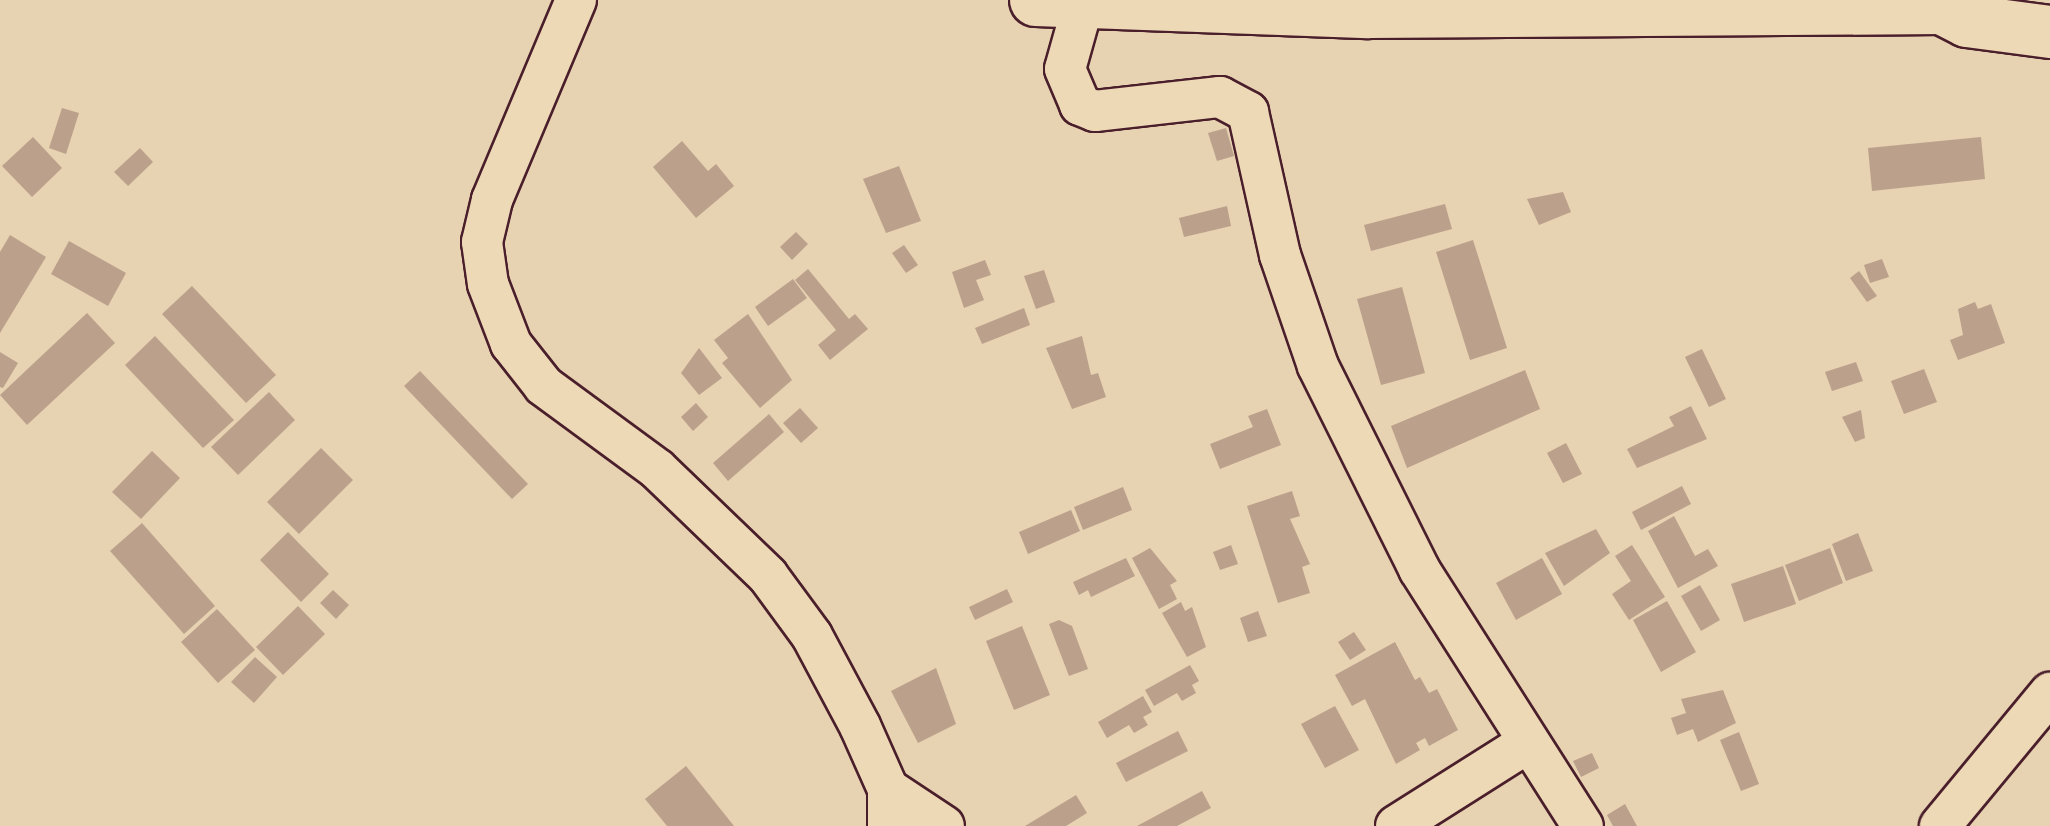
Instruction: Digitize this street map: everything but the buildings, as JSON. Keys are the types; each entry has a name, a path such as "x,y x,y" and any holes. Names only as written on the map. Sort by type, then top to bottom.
{"main road":[{"path":"1060,3 1369,12 1872,4 1988,17 2050,67"}],"street":[{"path":"576,0 514,142 482,242 488,284 510,344 544,386 657,468 768,576 812,636 888,807 944,826"},
{"path":"1060,3 1065,69 1080,105 1094,110 1220,97 1248,112 1280,255 1318,366 1419,569 1583,826"},
{"path":"1940,826 2050,693"},
{"path":"1396,826 1529,742"}]}
